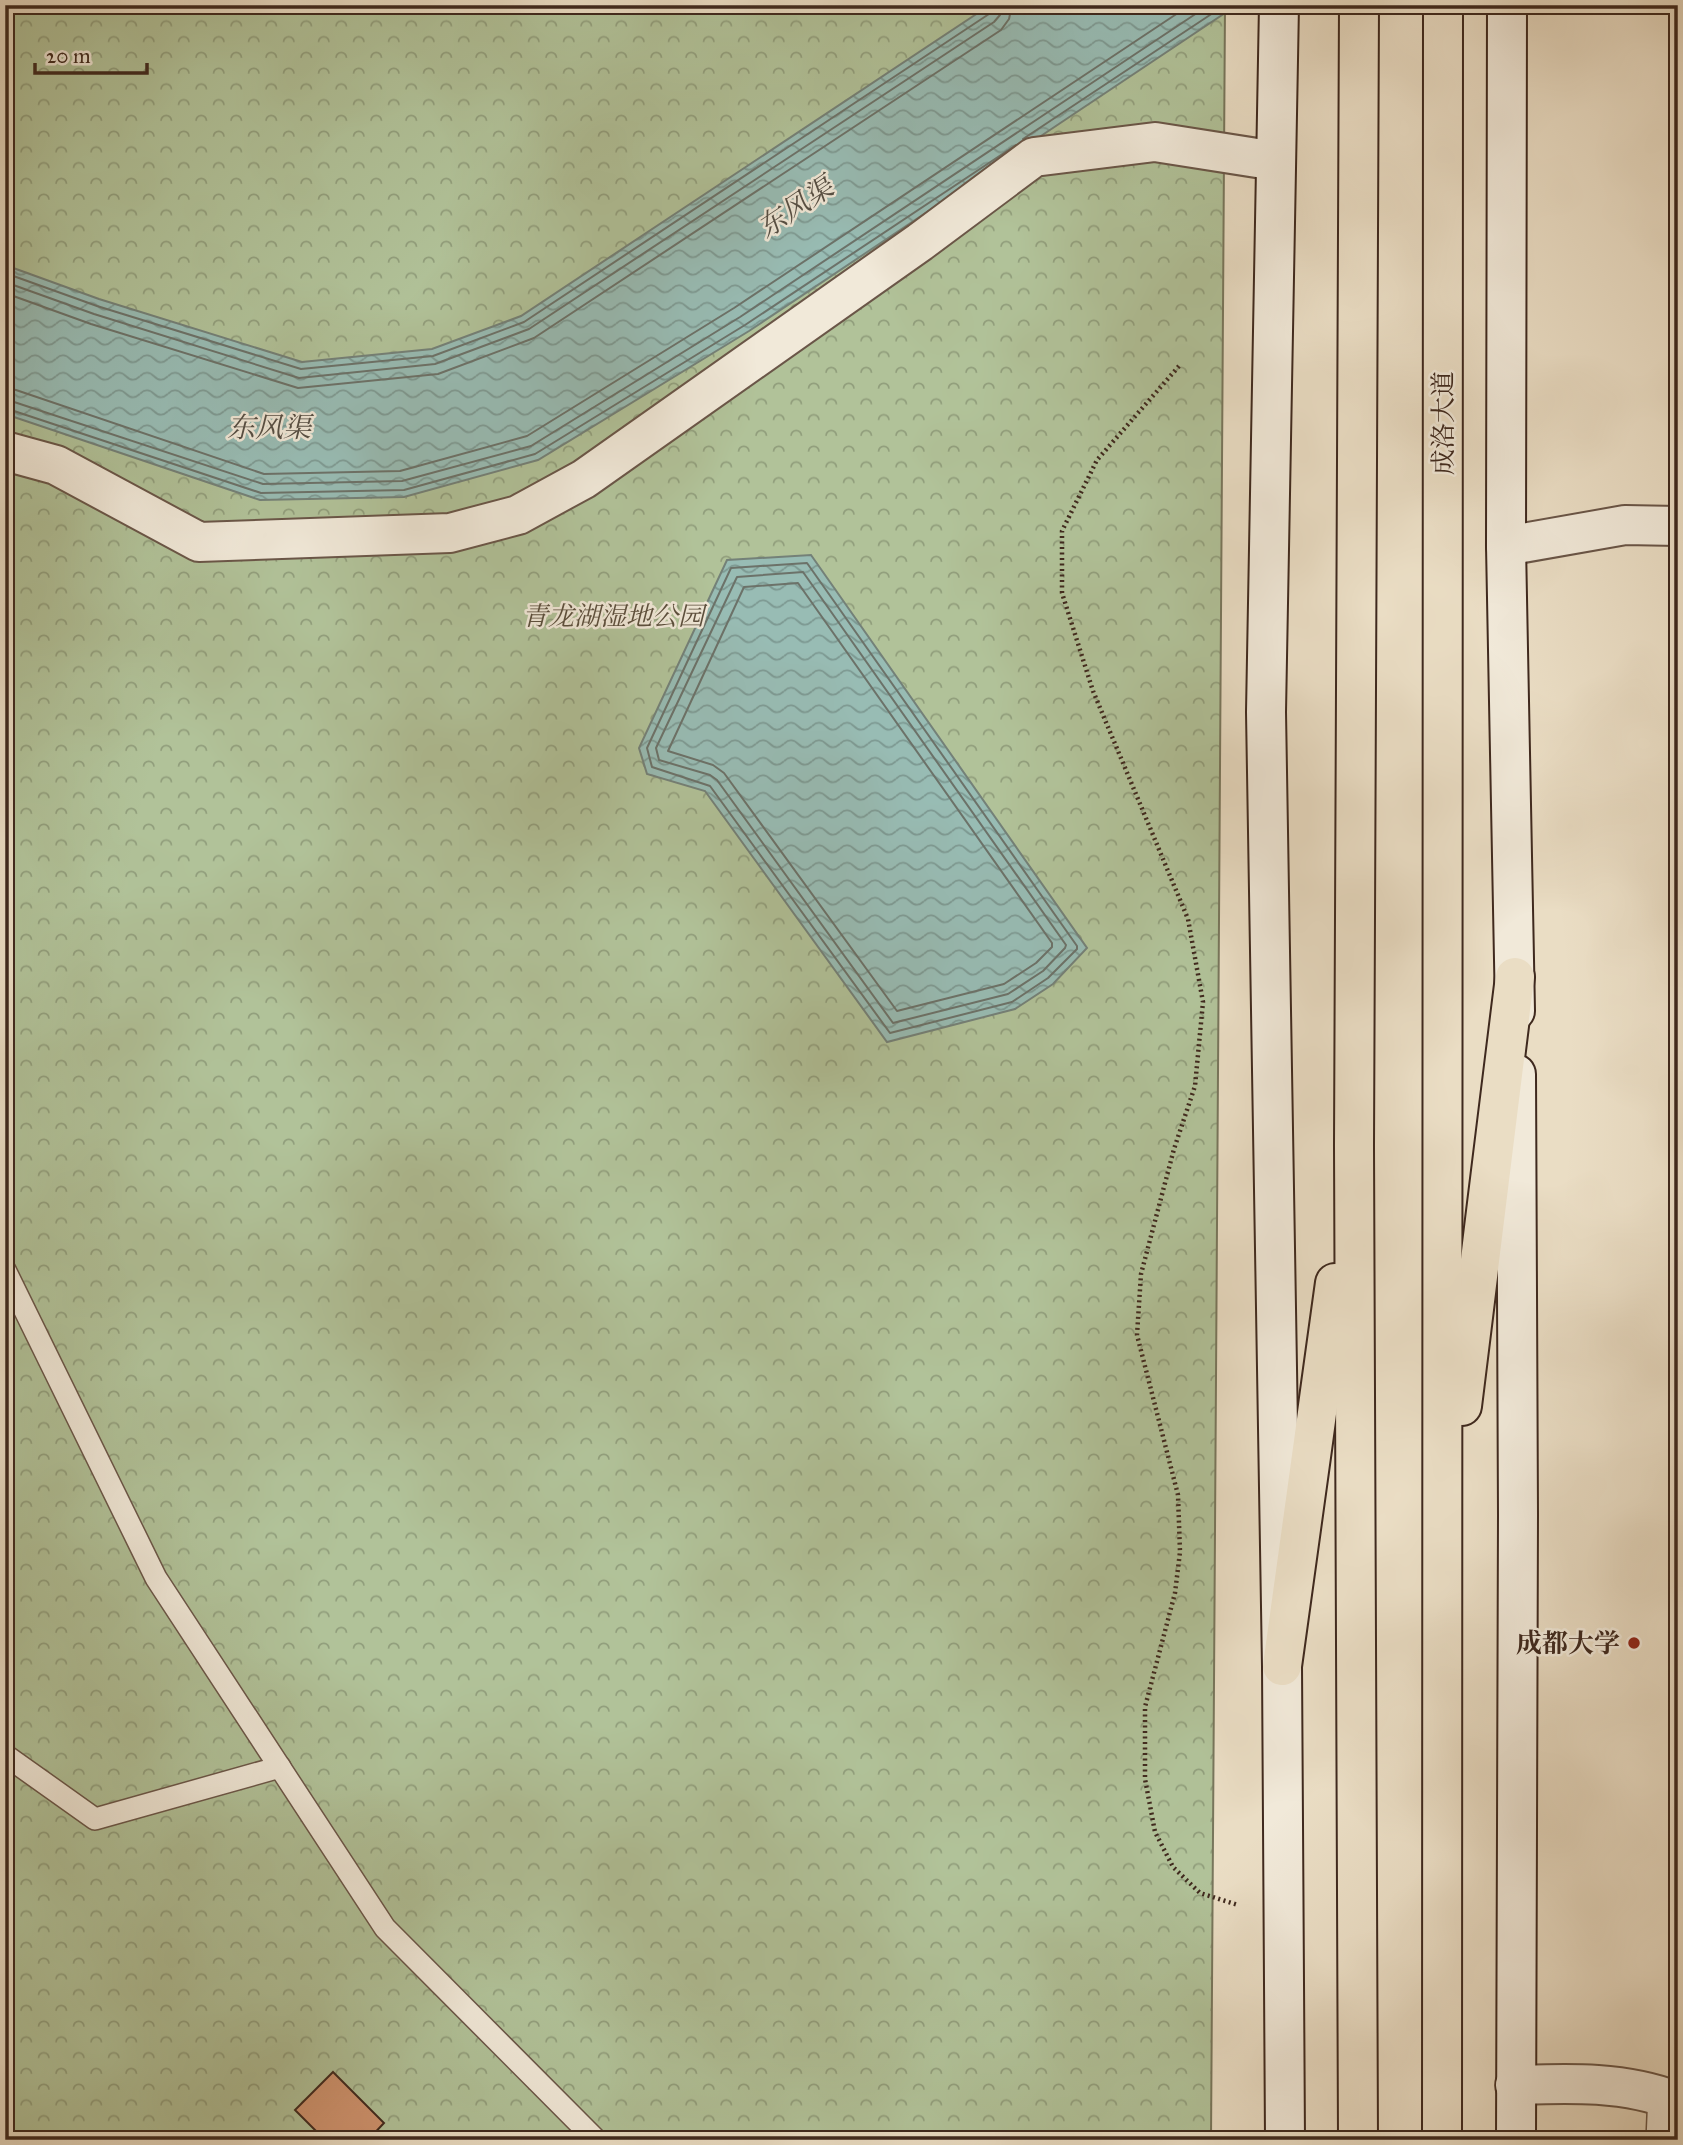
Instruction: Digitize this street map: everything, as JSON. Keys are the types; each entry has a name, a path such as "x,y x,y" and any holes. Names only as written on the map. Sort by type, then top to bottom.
{"highway":[{"path":"1358,2140 1354,1146 1359,5"},
{"name":"成洛大道","path":"1441,1578 1443,5"},
{"path":"1442,2140 1441,1578 1515,978"},
{"path":"1282,1666 1354,1146"}],"street":[{"path":"1507,5 1506,547 1515,978 1518,1502 1516,2140"},
{"path":"1279,10 1266,712 1282,1666 1285,2140"},
{"path":"5,451 57,466 198,542 450,533 518,515 584,479 920,242 1034,157 1155,142 1276,161"},
{"path":"1506,547 1625,525 1678,526"},
{"path":"1515,2085 1590,2083 1668,2098"}],"lane":[{"path":"5,1270 156,1578 385,1928 596,2140"},
{"path":"5,1755 95,1819 280,1768"},
{"path":"1657,2140 1668,2098"}],"path":[{"path":"1179,366 1097,460 1062,531 1062,593 1093,691 1188,919 1203,1002 1195,1086 1174,1149 1141,1274 1137,1335 1178,1495 1180,1552 1175,1593 1145,1707 1145,1779 1155,1832 1173,1867 1200,1893 1238,1905"}],"green space":[{"name":"青龙湖湿地公园","path":"5,5 1225,5 1211,2140 5,2140"}],"water":[{"name":"东风渠","path":"990,5 1237,5 749,331 538,460 404,497 260,500 5,414 5,265 99,299 302,362 432,349 521,316"},
{"path":"811,555 1087,948 1053,984 1015,1009 887,1042 705,791 647,774 639,748 727,560"}],"building":[{"path":"333,2072 384,2123 368,2140 325,2140 295,2110"}],"place":[{"name":"成都大学","path":"1634,1643"}]}
